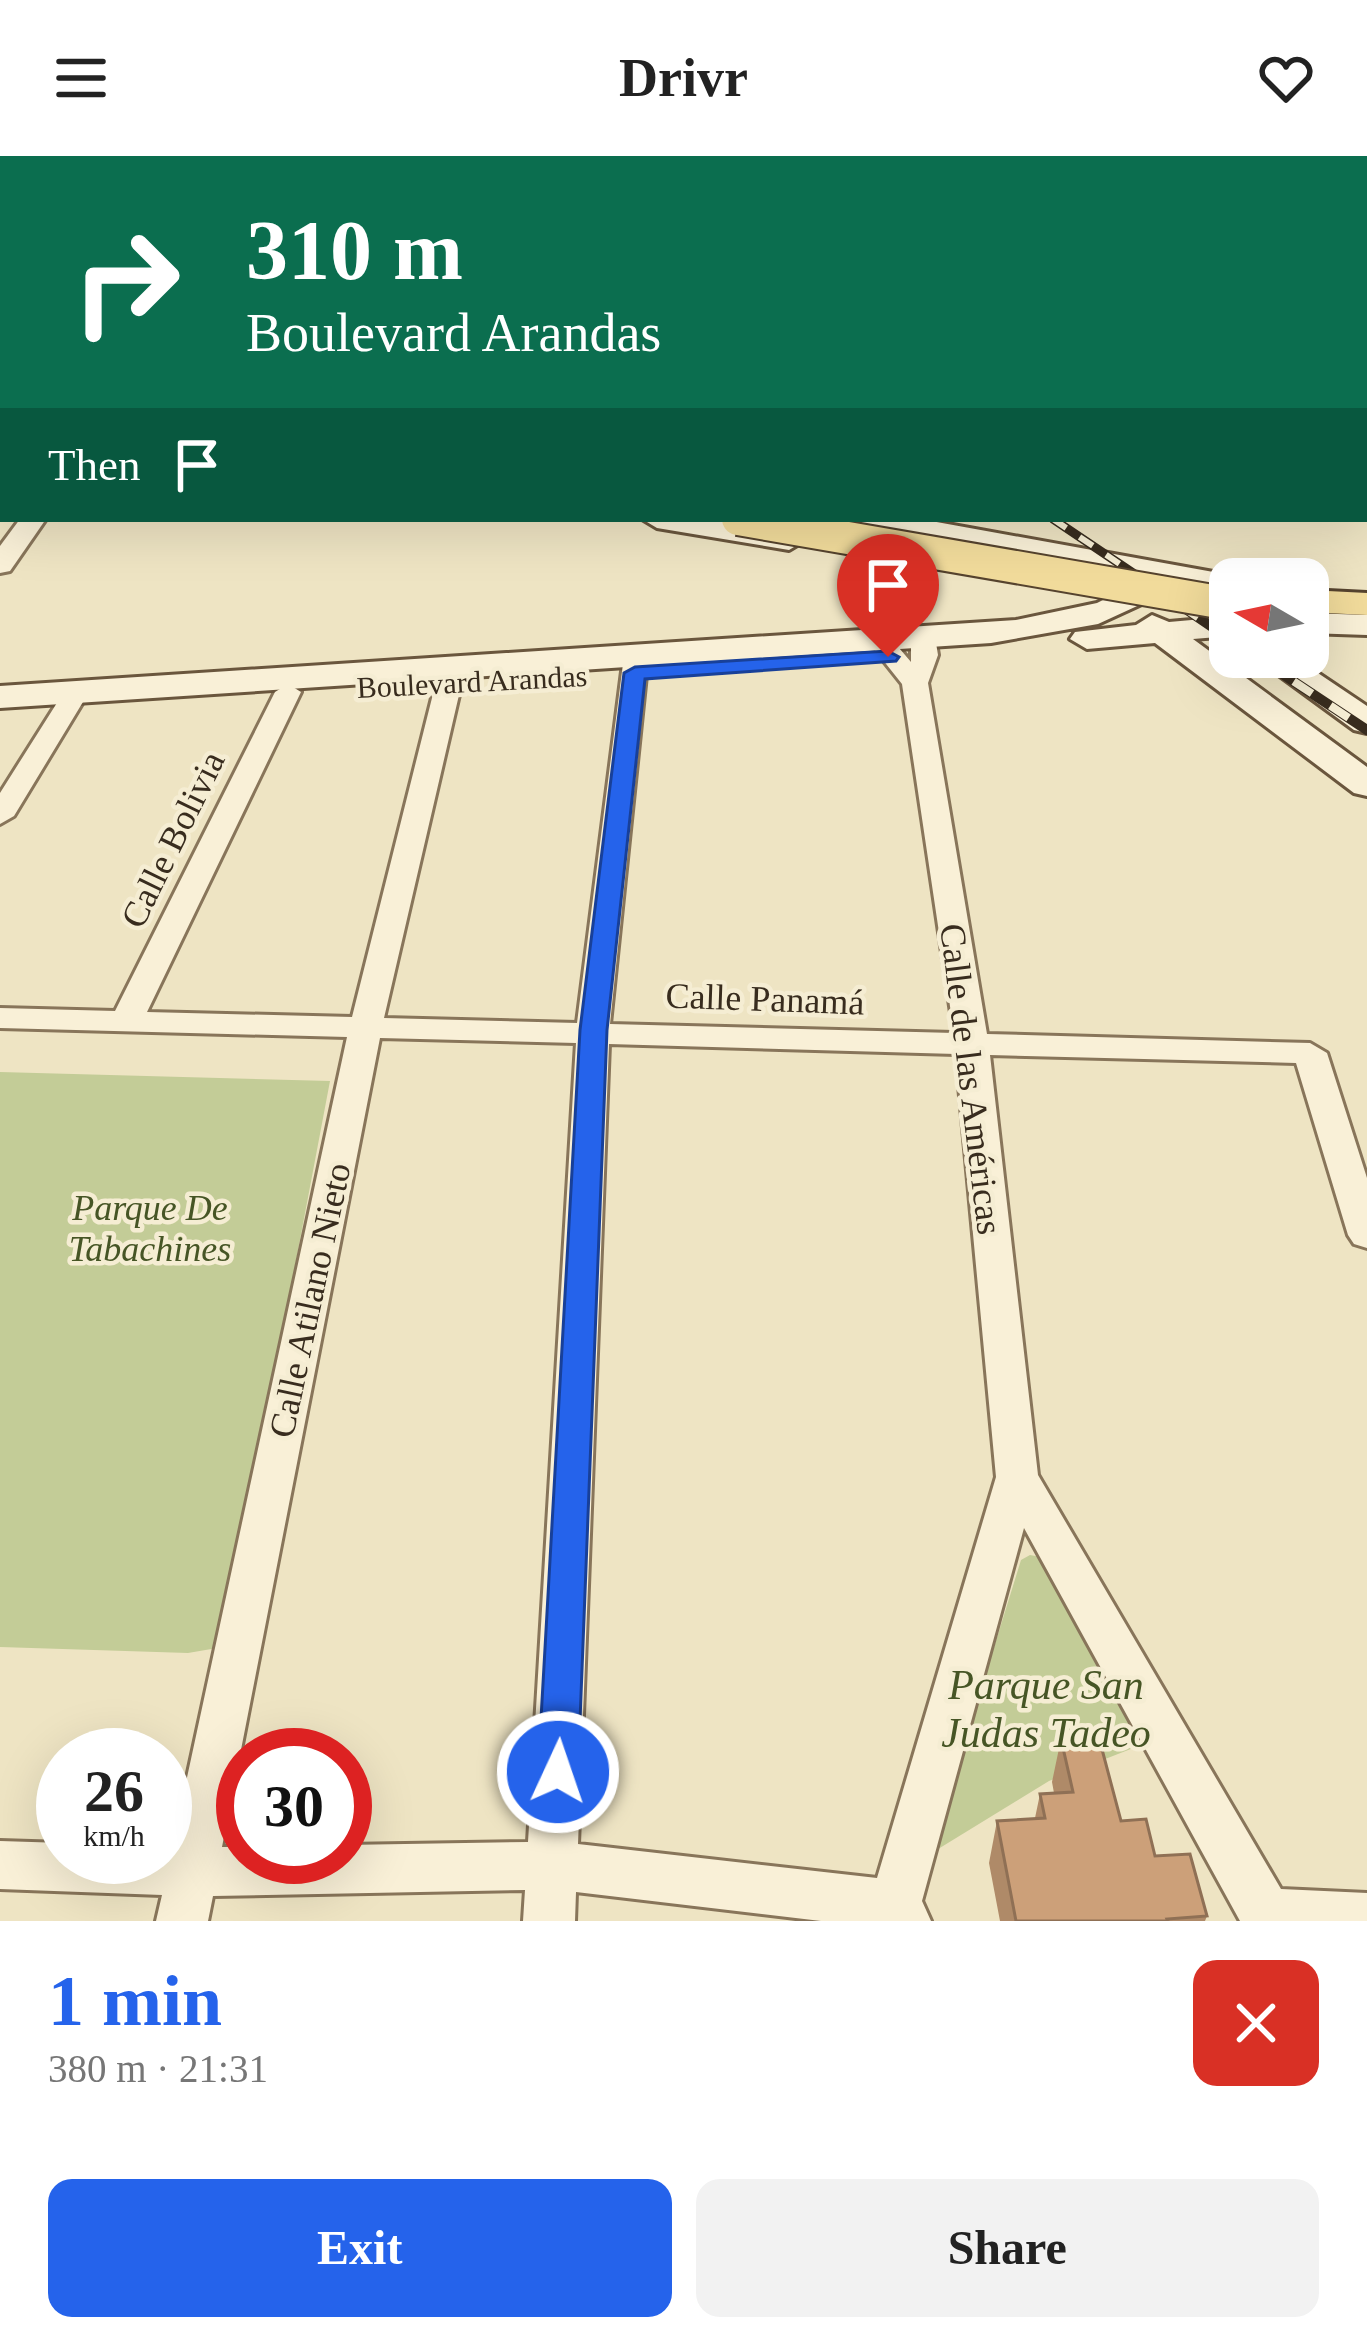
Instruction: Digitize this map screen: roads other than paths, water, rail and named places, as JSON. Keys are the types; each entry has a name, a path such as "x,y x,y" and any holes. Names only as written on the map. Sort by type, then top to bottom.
{"main road":[{"path":"680,522 1087,575 1174,575 1209,598"},
{"path":"754,522 1209,607"},
{"path":"821,522 1209,606"},
{"path":"882,522 1087,575 1367,785"},
{"path":"1049,626 1087,575"},
{"name":"Boulevard Arandas","path":"921,658 1130,604 1174,575"},
{"path":"1329,610 1367,600"},
{"path":"1130,604 1209,609"},
{"name":"Boulevard Arandas","path":"0,710 73,699 883,648 921,658 1161,630 1209,615"},
{"path":"1329,615 1367,615"},
{"path":"1329,619 1367,626"},
{"name":"Boulevard Arandas","path":"0,697 288,692 635,664"},
{"path":"1304,678 1367,722"}],"street":[{"path":"0,565 31,522"},
{"name":"Calle de las Américas","path":"900,1913 1017,1477 972,1046 921,658"},
{"path":"549,1921 593,1030 635,664"},
{"name":"Calle Atilano Nieto","path":"186,1896 366,1026 449,682"},
{"name":"Calle Bolivia","path":"127,1020 288,692"},
{"path":"0,816 73,699"},
{"name":"Calle Panamá","path":"0,1018 593,1030 972,1046 1310,1053 1367,1235"},
{"name":"Calle de las Américas","path":"1017,1477 1267,1917"},
{"path":"0,1864 186,1896 554,1865 900,1913"},
{"path":"1267,1917 1367,1918"}],"railway":[{"path":"1057,522 1185,608"},
{"path":"1180,605 1209,625"},
{"path":"1289,678 1367,730"}],"park label":[{"name":"Parque De Tabachines","path":"150,1228"},
{"name":"Parque San Judas Tadeo","path":"1046,1708"}]}
